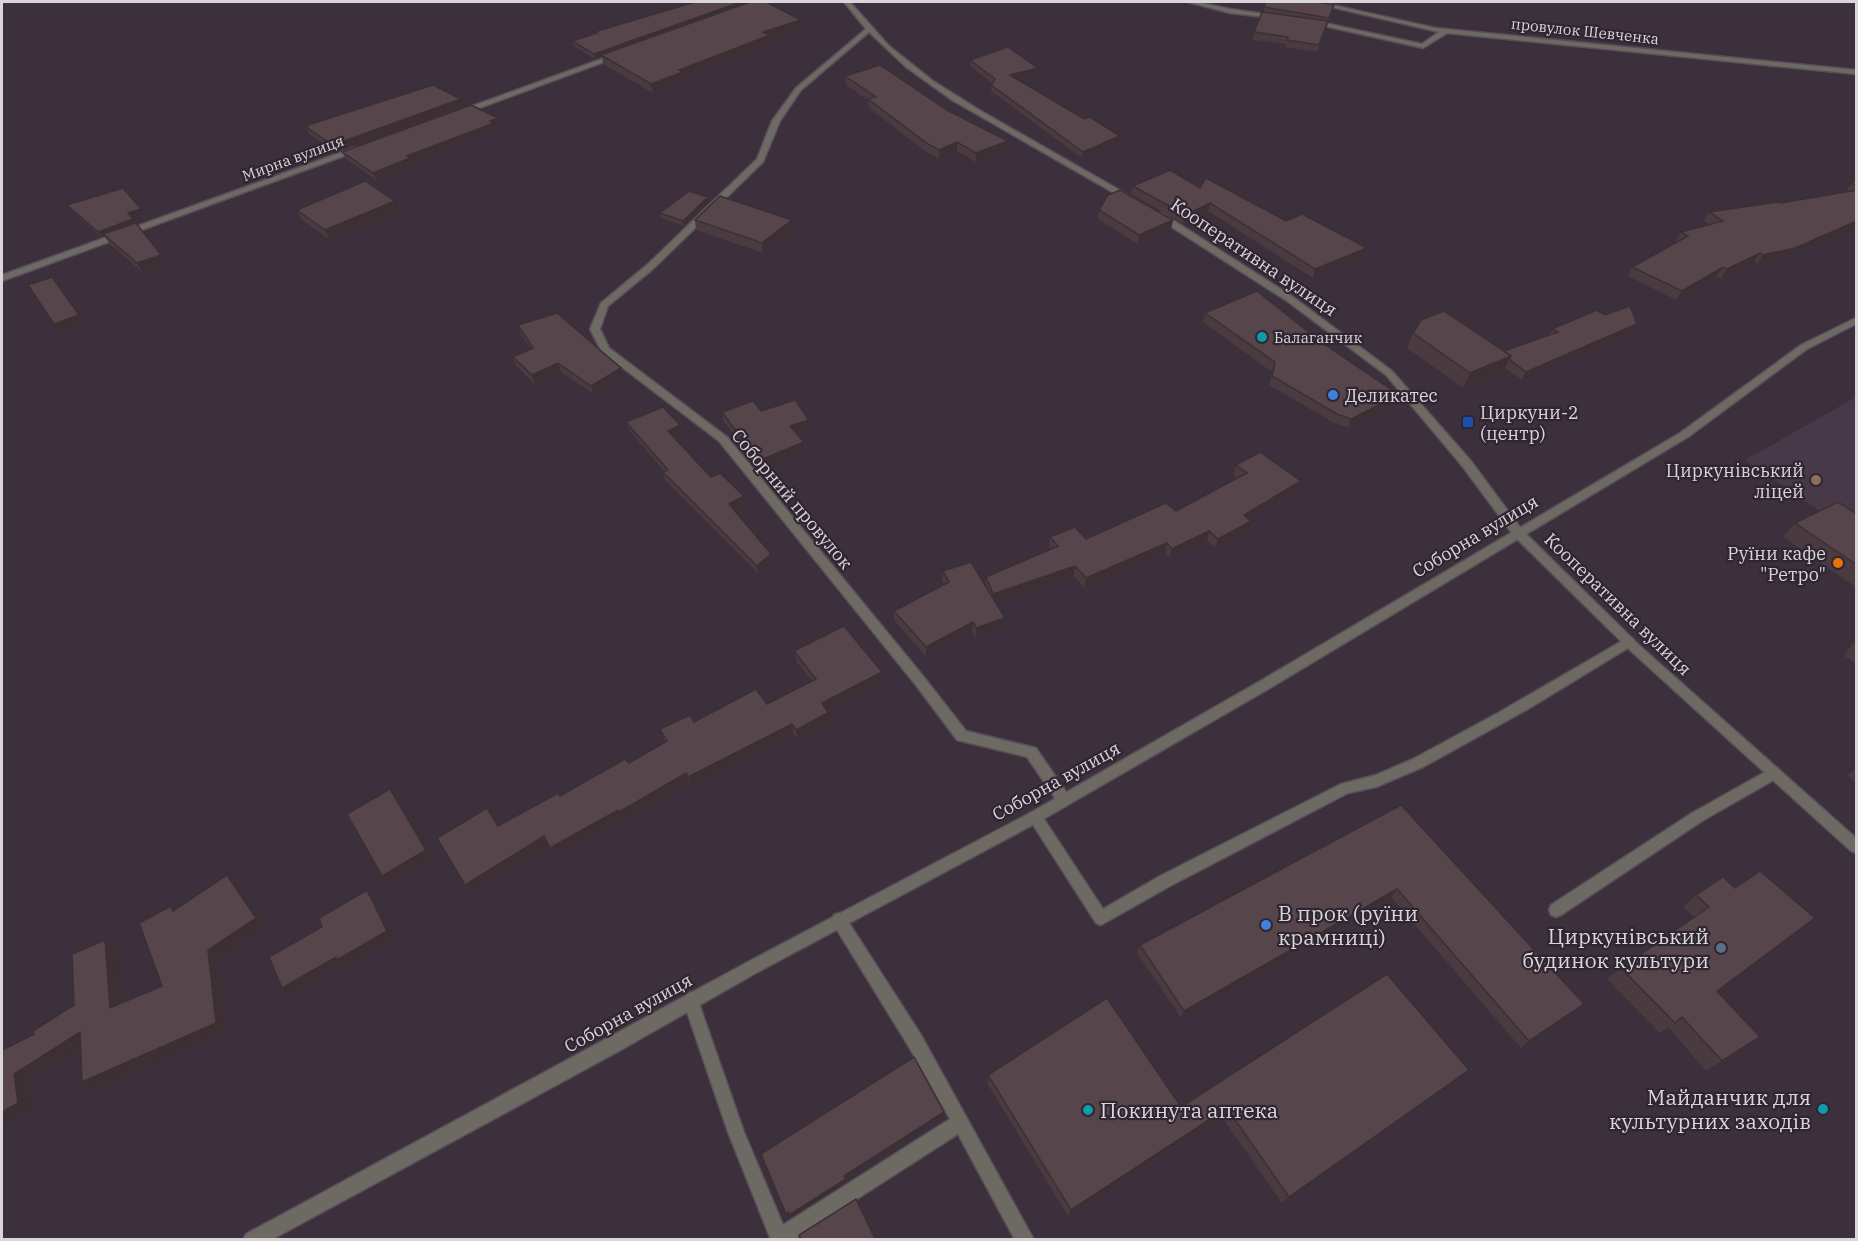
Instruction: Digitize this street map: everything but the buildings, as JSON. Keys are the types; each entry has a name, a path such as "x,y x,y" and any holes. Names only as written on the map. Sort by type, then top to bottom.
{"street":[{"name":"Кооперативна вулиця","path":"847,2 868,30 899,60 949,97 1142,205"},
{"path":"1191,2 1230,11 1289,18"},
{"name":"провулок Шевченка","path":"1313,2 1446,31 1857,72"},
{"path":"1300,20 1423,46 1446,31"},
{"name":"Соборний провулок","path":"868,30 798,89 776,121 760,160 650,267 604,305 595,330 604,350 723,439 962,736 1031,752 1064,800"},
{"path":"454,114 630,50"},
{"name":"Мирна вулиця","path":"2,278 367,146"},
{"name":"Кооперативна вулиця","path":"1152,211 1290,300 1389,373 1467,464 1518,532 1629,642 1857,847"},
{"name":"Соборна вулиця","path":"252,1239 613,1045 839,920 1035,817 1266,684 1684,435 1804,347 1857,321"},
{"path":"1035,817 1101,918 1165,880 1346,788 1370,785 1404,772 1501,719 1629,642"},
{"path":"1556,910 1696,816 1774,773"},
{"path":"839,920 961,1122 1025,1239"},
{"path":"691,1000 736,1132 779,1239 961,1122"}],"shaded area":[{"name":"Циркунівський ліцей","path":"1856,397 1856,536 1745,460"}],"place":[{"name":"Балаганчик","path":"1262,337"},
{"name":"Деликатес","path":"1333,395"},
{"name":"Циркуни-2 (центр)","path":"1468,422"},
{"name":"Циркунівський ліцей","path":"1816,480"},
{"name":"Руїни кафе \"Ретро\"","path":"1838,563"},
{"name":"В прок (руїни крамниці)","path":"1266,925"},
{"name":"Циркунівський будинок культури","path":"1721,948"},
{"name":"Майданчик для культурних заходів","path":"1823,1109"},
{"name":"Покинута аптека","path":"1088,1110"}]}
